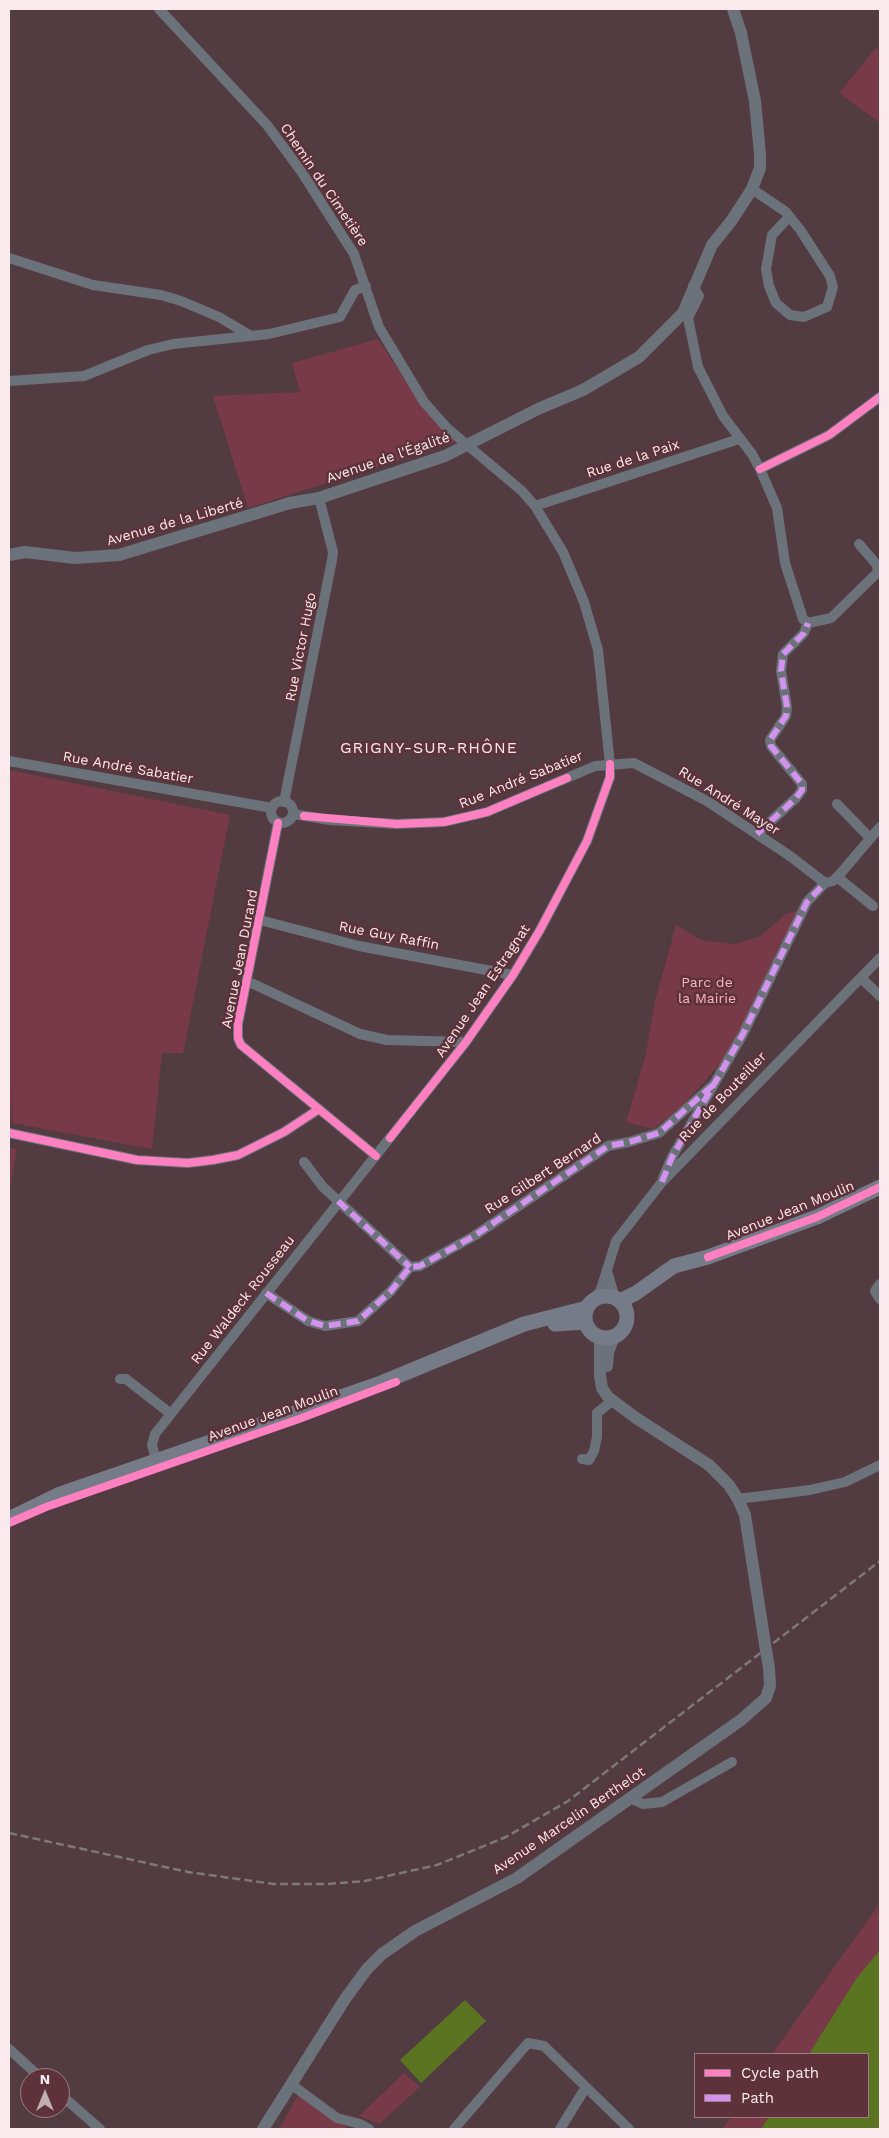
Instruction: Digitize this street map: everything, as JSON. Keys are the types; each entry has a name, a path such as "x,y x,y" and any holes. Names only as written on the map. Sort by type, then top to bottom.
{"main road":[{"name":"Avenue Jean Moulin","path":"618,1300 636,1293 674,1266 708,1257 816,1217 880,1187"},
{"name":"Avenue Jean Moulin","path":"627,1317 647,1293 663,1280 708,1257"},
{"path":"603,1296 618,1300 627,1317 623,1329 607,1337 594,1334 589,1310 603,1296"},
{"name":"Avenue Jean Moulin","path":"157,1464 381,1383 524,1324 589,1310"},
{"path":"9,1520 60,1494 157,1464"},
{"path":"9,1523 157,1464"}],"street":[{"name":"Chemin du Cimetière","path":"160,9 266,125 289,154 354,254 379,327 408,378 434,414 466,445 522,491 535,506"},
{"name":"Avenue de l'Égalité","path":"319,498 445,456 538,409 583,390 639,357 682,313 712,245 732,220 752,189 760,168 755,101 741,33 733,9"},
{"path":"752,189 789,217 822,263 834,287 827,307 804,317 790,315 776,303 769,286 766,269 772,235 789,217"},
{"path":"9,258 92,285 160,295 181,301 219,317 251,336"},
{"path":"9,381 84,376 148,350 173,344 269,334 340,317 355,290 366,286"},
{"path":"693,286 699,296 688,318 698,366 723,416 752,454 777,508 785,563 803,619 808,623"},
{"path":"760,469 829,435 880,397"},
{"name":"Rue de la Paix","path":"535,506 739,439"},
{"name":"Avenue de la Liberté","path":"9,555 25,552 88,558 119,555 290,503 319,498"},
{"name":"Rue Victor Hugo","path":"284,802 333,552 319,498"},
{"name":"Avenue Jean Estragnat","path":"376,1156 466,1042 513,975 540,930 587,841 610,776 598,650 587,611 564,552 535,506"},
{"path":"808,623 831,618 879,573 877,565 859,544"},
{"path":"757,834 796,798 802,790 802,784 771,746 770,740 786,716 788,707 781,671 783,654 804,633 808,623"},
{"name":"Rue André Sabatier","path":"9,761 272,808"},
{"name":"Rue André Mayer","path":"610,764 634,763 644,766 707,801 757,834 824,883"},
{"name":"Rue André Sabatier","path":"292,814 330,820 398,824 444,822 487,812 595,766 610,764"},
{"path":"284,802 291,807 292,814 286,822 278,823 272,817 272,808 277,803 284,802"},
{"path":"837,804 870,838"},
{"name":"Avenue Jean Durand","path":"278,823 238,1024 239,1041 376,1156"},
{"path":"662,1182 672,1157 743,1034 807,902 824,883 833,881 837,877 880,827"},
{"path":"837,877 873,906"},
{"name":"Rue Guy Raffin","path":"260,920 359,946 513,975"},
{"name":"Rue de Bouteiller","path":"589,1310 607,1270 616,1240 662,1182 880,958"},
{"path":"861,978 880,996"},
{"path":"247,981 360,1034 387,1040 466,1042"},
{"name":"Rue Gilbert Bernard","path":"410,1267 420,1266 474,1236 608,1146 659,1133 713,1085"},
{"path":"9,1133 137,1160 188,1163 238,1154 284,1132 319,1109"},
{"name":"Rue Waldeck Rousseau","path":"157,1464 152,1445 155,1434 338,1201 376,1156"},
{"path":"266,1293 308,1321 325,1326 358,1321 391,1290 410,1267 338,1201 304,1162"},
{"path":"607,1270 618,1300"},
{"path":"880,1284 875,1291 880,1299"},
{"path":"607,1337 601,1382 604,1393 612,1401 710,1465 738,1499 810,1490 845,1482 880,1465"},
{"path":"120,1379 126,1379 171,1414"},
{"path":"582,1459 589,1460 594,1451 597,1437 597,1413 612,1401"},
{"name":"Avenue Marcelin Berthelot","path":"263,2129 280,2105 345,1999 367,1969 382,1954 415,1931 517,1878 762,1702 770,1686 769,1668 746,1523 738,1499"},
{"path":"630,1798 644,1804 662,1802 732,1762"},
{"path":"454,2129 528,2043 544,2046 629,2129"},
{"path":"9,2049 30,2068"},
{"path":"292,2085 337,2118 360,2124 369,2129"},
{"path":"560,2129 586,2087"},
{"path":"70,2103 100,2129"},
{"name":"Avenue Marcelin Berthelot","path":"268,2129 280,2105"}],"green space":[{"path":"876,48 880,50 880,123 839,93"},
{"path":"378,339 416,397 456,442 248,508 213,396 300,392 292,363"},
{"path":"9,770 230,815 183,1053 162,1053 152,1149 12,1123 13,1084 11,1117 9,1117"},
{"name":"Parc de la Mairie","path":"800,910 783,939 730,1051 682,1106 653,1129 626,1122 645,1058 655,1001 676,925 701,940 733,944 759,937 786,914"},
{"path":"9,1148 17,1149 9,1192"},
{"path":"880,1903 880,2129 722,2129 730,2118 869,2118 869,2053 773,2053"},
{"path":"404,2073 420,2087 379,2124 359,2116"},
{"path":"299,2094 349,2129 279,2129"}],"shaded area":[{"path":"880,1950 880,2129 761,2129 768,2118 869,2118 869,2053 810,2053 856,1979"},
{"path":"465,2000 486,2021 421,2083 400,2060"}],"railway":[{"path":"9,1833 188,1872 274,1884 328,1884 365,1881 437,1865 506,1837 568,1801 880,1561"}],"marked path":[{"path":"757,834 796,798 802,790 802,784 771,746 770,740 786,716 787,707 781,671 783,654 804,633 808,623"},
{"path":"662,1182 672,1157 743,1034 807,902 825,883"},
{"path":"266,1293 308,1321 325,1326 358,1321 391,1291 410,1267 420,1266 474,1236 608,1146 659,1133 713,1085"},
{"path":"338,1201 410,1267"}],"cycle path":[{"path":"760,469 829,435 880,397"},
{"path":"390,1138 466,1042 513,975 540,930 587,841 610,777 610,764"},
{"path":"304,816 397,824 444,822 487,812 567,778"},
{"path":"278,823 238,1024 238,1038 241,1045 376,1156"},
{"path":"9,1133 137,1160 188,1163 238,1155 284,1132 319,1109"},
{"path":"708,1257 817,1217 880,1187"},
{"path":"9,1523 46,1507 299,1419 396,1382"}],"district":[{"name":"GRIGNY-SUR-RHÔNE","path":"429,748"}]}
